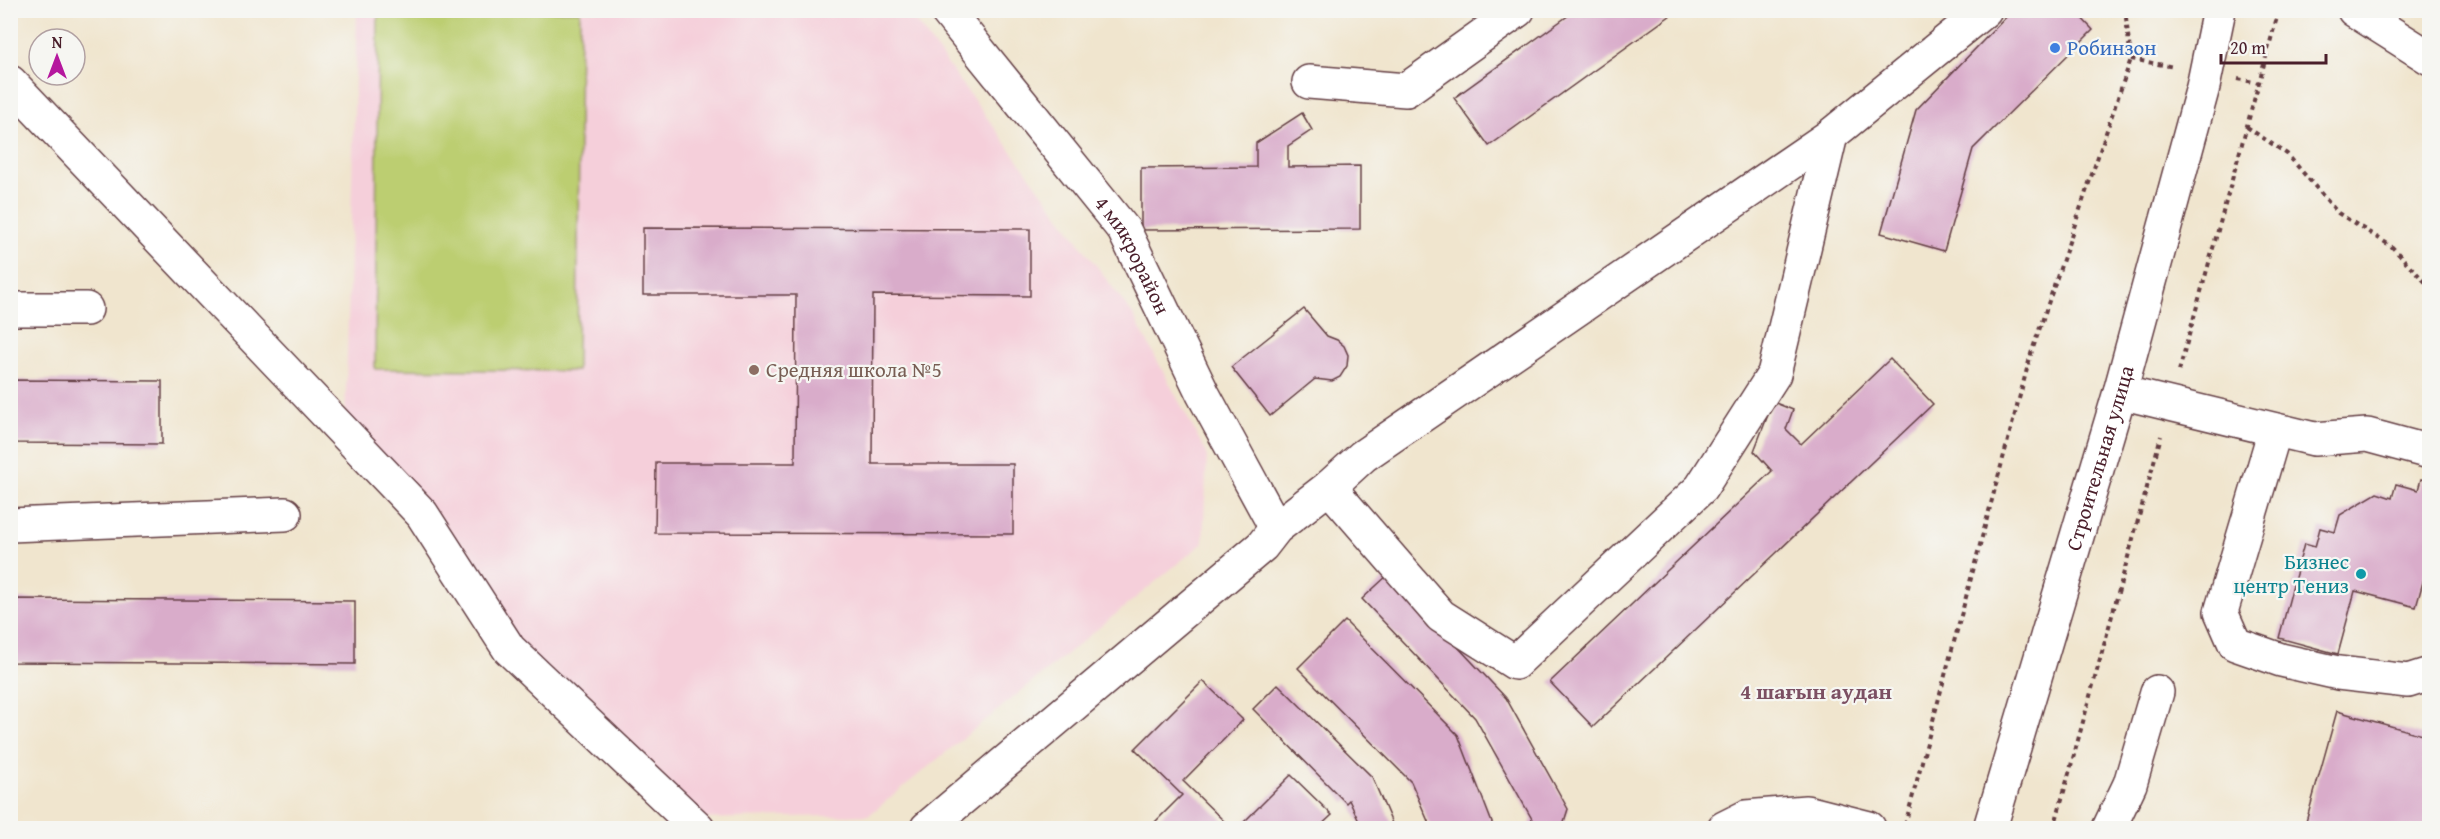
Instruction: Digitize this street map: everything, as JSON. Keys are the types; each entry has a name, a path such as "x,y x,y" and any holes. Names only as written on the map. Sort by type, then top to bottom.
{"street":[{"name":"4 микрорайон","path":"946,10 1124,230 1203,394 1276,528"},
{"path":"1309,82 1407,90 1518,10"},
{"path":"927,828 1262,546 1276,528 1329,487 1363,456 1831,135 1985,10"},
{"name":"Строительная улица","path":"1990,828 2120,392 2204,80 2219,10"},
{"name":"Строительная улица","path":"2204,80 2233,10"},
{"path":"2354,10 2430,58"},
{"path":"10,82 422,514 509,649 699,828"},
{"path":"1329,487 1441,616 1515,663 1701,488 1774,374 1831,135"},
{"path":"10,309 86,309"},
{"path":"2120,392 2314,439 2367,435 2430,452"},
{"path":"2275,430 2221,612 2235,644 2282,660 2338,673 2408,681 2430,674"},
{"path":"10,525 285,514"},
{"path":"2109,828 2130,784 2157,692"},
{"path":"1724,828 1746,817 1806,812 1869,828"}],"path":[{"path":"1904,828 2031,354 2131,59 2125,10"},
{"path":"2131,59 2204,80"},
{"path":"2247,127 2287,154 2338,213 2391,246 2430,287"}],"shaded area":[{"name":"Средняя школа №5","path":"357,11 908,11 1133,315 1207,454 1203,543 869,815 699,819 505,637 345,424"}],"green space":[{"path":"378,11 580,11 577,371 375,369"}],"building":[{"path":"1576,10 1678,10 1489,146 1454,98"},
{"path":"2013,10 2074,10 2093,30 1973,149 1944,251 1881,233 1916,110"},
{"path":"1302,113 1312,130 1288,146 1288,167 1360,166 1360,229 1141,230 1141,168 1256,167 1256,143"},
{"path":"643,228 1030,229 1030,296 873,295 872,464 1013,464 1013,534 655,533 656,463 795,463 796,295 643,295"},
{"path":"1304,309 1327,336 1344,346 1348,355 1347,366 1340,377 1332,381 1315,379 1270,416 1231,367"},
{"path":"1890,359 1933,404 1593,727 1550,682 1772,471 1754,451 1773,402 1793,410 1786,429 1801,444"},
{"path":"10,380 162,381 162,444 10,443"},
{"name":"Бизнес центр Тениз","path":"2421,479 2430,481 2430,557 2416,607 2355,591 2338,654 2279,638 2304,544 2315,547 2320,528 2335,532 2340,515 2377,493 2392,498 2396,484 2418,490"},
{"path":"1389,574 1506,698 1568,809 1562,828 1529,828 1532,819 1475,718 1362,599"},
{"path":"10,599 355,601 355,664 10,662"},
{"path":"1345,621 1458,735 1494,828 1431,828 1411,782 1298,668"},
{"path":"1203,681 1243,720 1183,781 1231,828 1149,828 1182,795 1135,749"},
{"path":"1278,684 1372,777 1394,828 1362,828 1349,800 1346,803 1253,709"},
{"path":"2337,711 2430,737 2430,828 2331,828 2306,822"},
{"path":"1291,775 1332,815 1318,828 1238,828"}],"place":[{"name":"Робинзон","path":"2055,48"},
{"name":"Средняя школа №5","path":"754,370"},
{"name":"Бизнес центр Тениз","path":"2361,574"}],"district":[{"name":"4 шағын аудан","path":"1816,691"}]}
